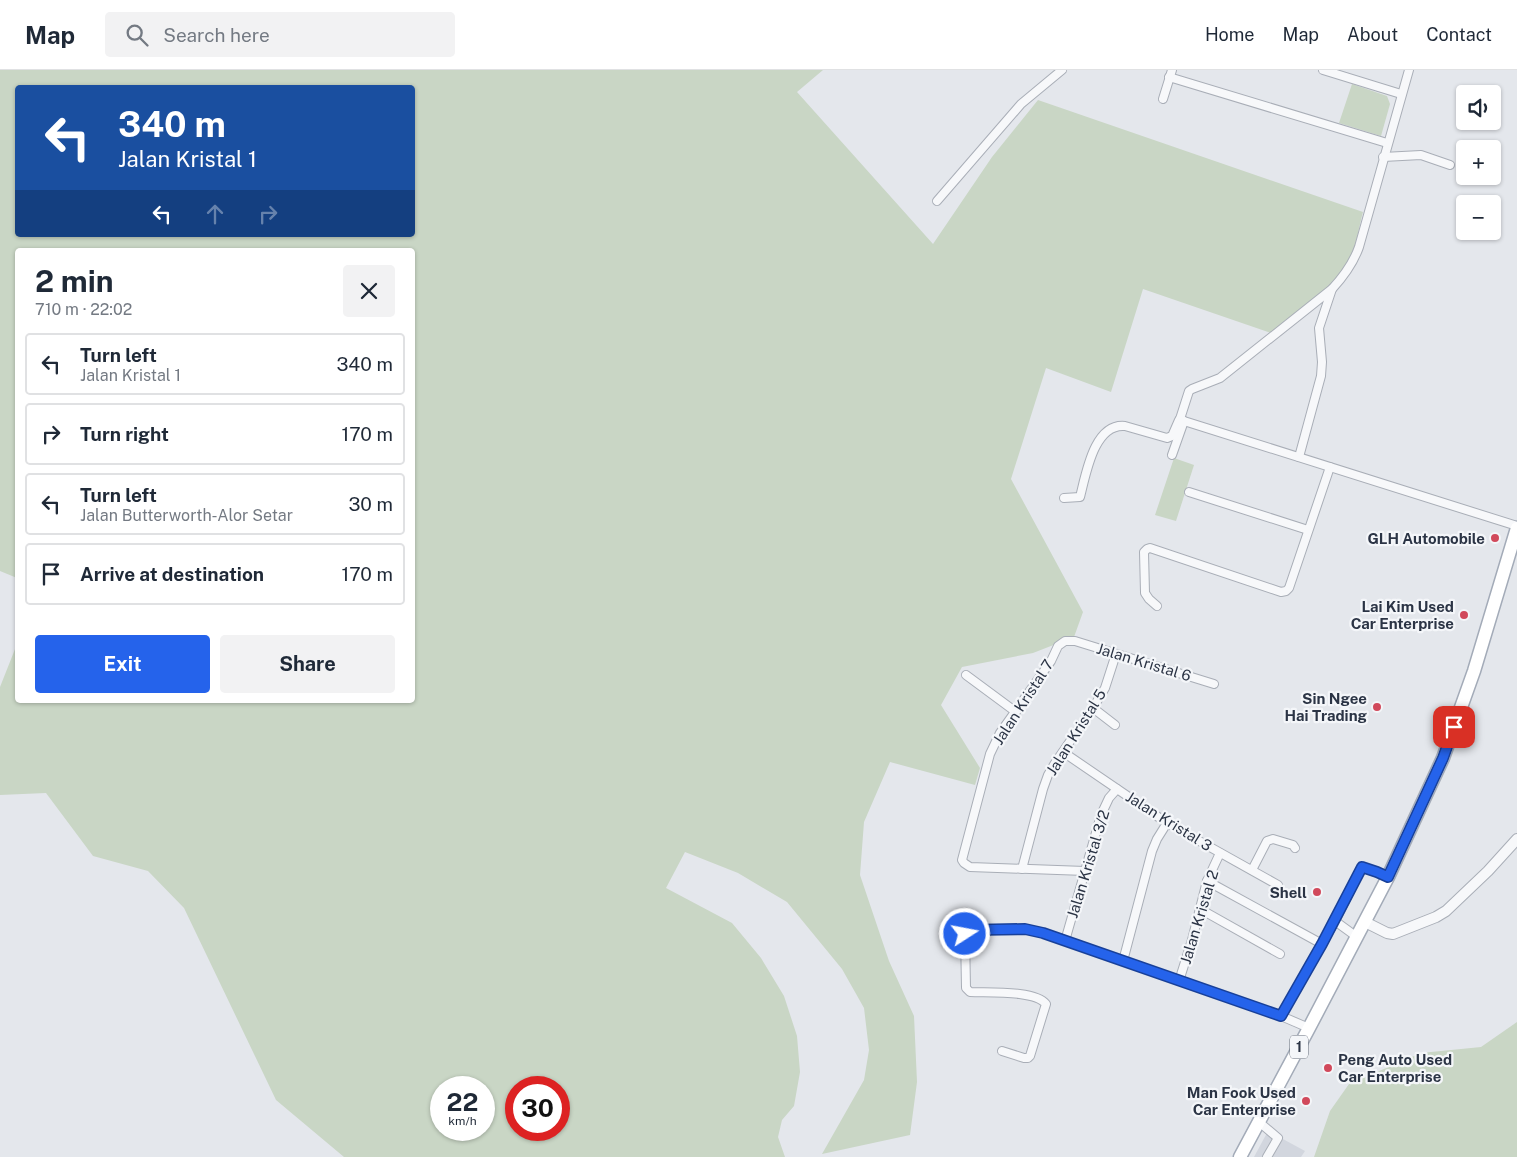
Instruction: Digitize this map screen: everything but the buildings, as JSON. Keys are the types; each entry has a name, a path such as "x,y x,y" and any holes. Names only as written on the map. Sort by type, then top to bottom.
{"main road":[{"name":"1","path":"1240,1157 1388,877 1443,758 1466,698 1517,527"}],"street":[{"path":"938,201 1021,104 1062,70"},
{"path":"1323,70 1401,94"},
{"path":"1172,455 1189,392 1220,378 1332,289 1343,278 1355,257 1408,70"},
{"path":"1163,99 1170,74 1387,143"},
{"path":"1383,157 1416,154 1450,165"},
{"path":"1299,457 1321,376 1322,362 1319,328 1332,289"},
{"path":"1182,420 1517,527"},
{"path":"1064,498 1080,497 1090,459 1107,430 1119,425 1170,438 1182,420"},
{"path":"1157,606 1149,599 1144,590 1144,552 1150,548 1281,592 1286,591 1289,588 1330,467"},
{"path":"1189,492 1308,530"},
{"name":"Jalan Kristal 7","path":"1022,869 970,867 964,863 962,857 990,754 1000,733 1051,662 1058,646 1065,641 1075,641"},
{"name":"Jalan Kristal 6","path":"1075,641 1214,684"},
{"name":"Jalan Kristal 5","path":"1022,869 1043,789 1051,769 1105,688 1116,654"},
{"path":"966,675 1016,712"},
{"path":"1093,708 1115,725"},
{"name":"Jalan Kristal 3","path":"1063,752 1168,823 1278,885"},
{"name":"Jalan Kristal 3/2","path":"1065,941 1101,815 1109,798 1116,789"},
{"path":"1123,961 1152,851 1157,839 1168,823"},
{"path":"1252,870 1267,841 1270,839 1293,845 1295,848"},
{"path":"1365,922 1393,934 1436,917 1446,911 1488,872 1517,839"},
{"name":"Jalan Kristal 2","path":"1179,981 1207,881 1220,853"},
{"path":"1281,1016 1335,921 1362,867 1388,877"},
{"path":"1022,869 1085,871"},
{"path":"1207,881 1322,944"},
{"path":"1200,909 1280,954"},
{"path":"1335,921 1357,937"},
{"path":"1002,1051 1024,1058 1030,1056 1046,1004 1043,1000 1025,994 967,991 965,962 966,931 969,930 1025,929 1043,933 1281,1016 1309,1028"},
{"path":"1259,1122 1278,1138 1268,1157"}],"shaded area":[{"path":"1268,1131 1305,1151 1301,1157 1254,1157"}],"green space":[{"path":"0,70 823,70 797,92 933,244 992,157 1038,100 1363,212 1353,252 1337,279 1316,299 1271,333 1143,289 1111,392 1046,368 1011,479 1083,612 1074,637 1033,653 962,667 941,705 980,768 975,785 890,762 864,822 860,875 889,961 914,1016 917,1082 910,1135 822,1154 864,1080 869,1050 864,1008 842,969 787,902 738,873 685,852 666,888 732,923 761,958 784,996 797,1036 800,1072 794,1106 782,1120 778,1137 785,1157 344,1157 276,1100 184,908 148,871 93,856 46,793 0,795 0,687 15,649 15,703 415,703 415,248 15,248 15,577 0,571"},
{"path":"1352,84 1387,96 1390,104 1381,136 1339,123"},
{"path":"1174,458 1194,465 1176,521 1155,515"},
{"path":"1517,1022 1517,1157 1314,1157 1330,1111 1349,1084 1421,1053 1481,1047"}],"place":[{"name":"GLH Automobile","path":"1495,538"},
{"name":"Lai Kim Used Car Enterprise","path":"1464,615"},
{"name":"Sin Ngee Hai Trading","path":"1377,707"},
{"name":"Shell","path":"1317,892"},
{"name":"Peng Auto Used Car Enterprise","path":"1328,1068"},
{"name":"Man Fook Used Car Enterprise","path":"1306,1101"}],"route":[{"path":"965,934 969,930 1033,930 1281,1016 1335,921 1362,867 1388,877 1404,846 1443,758 1454,727"}]}
